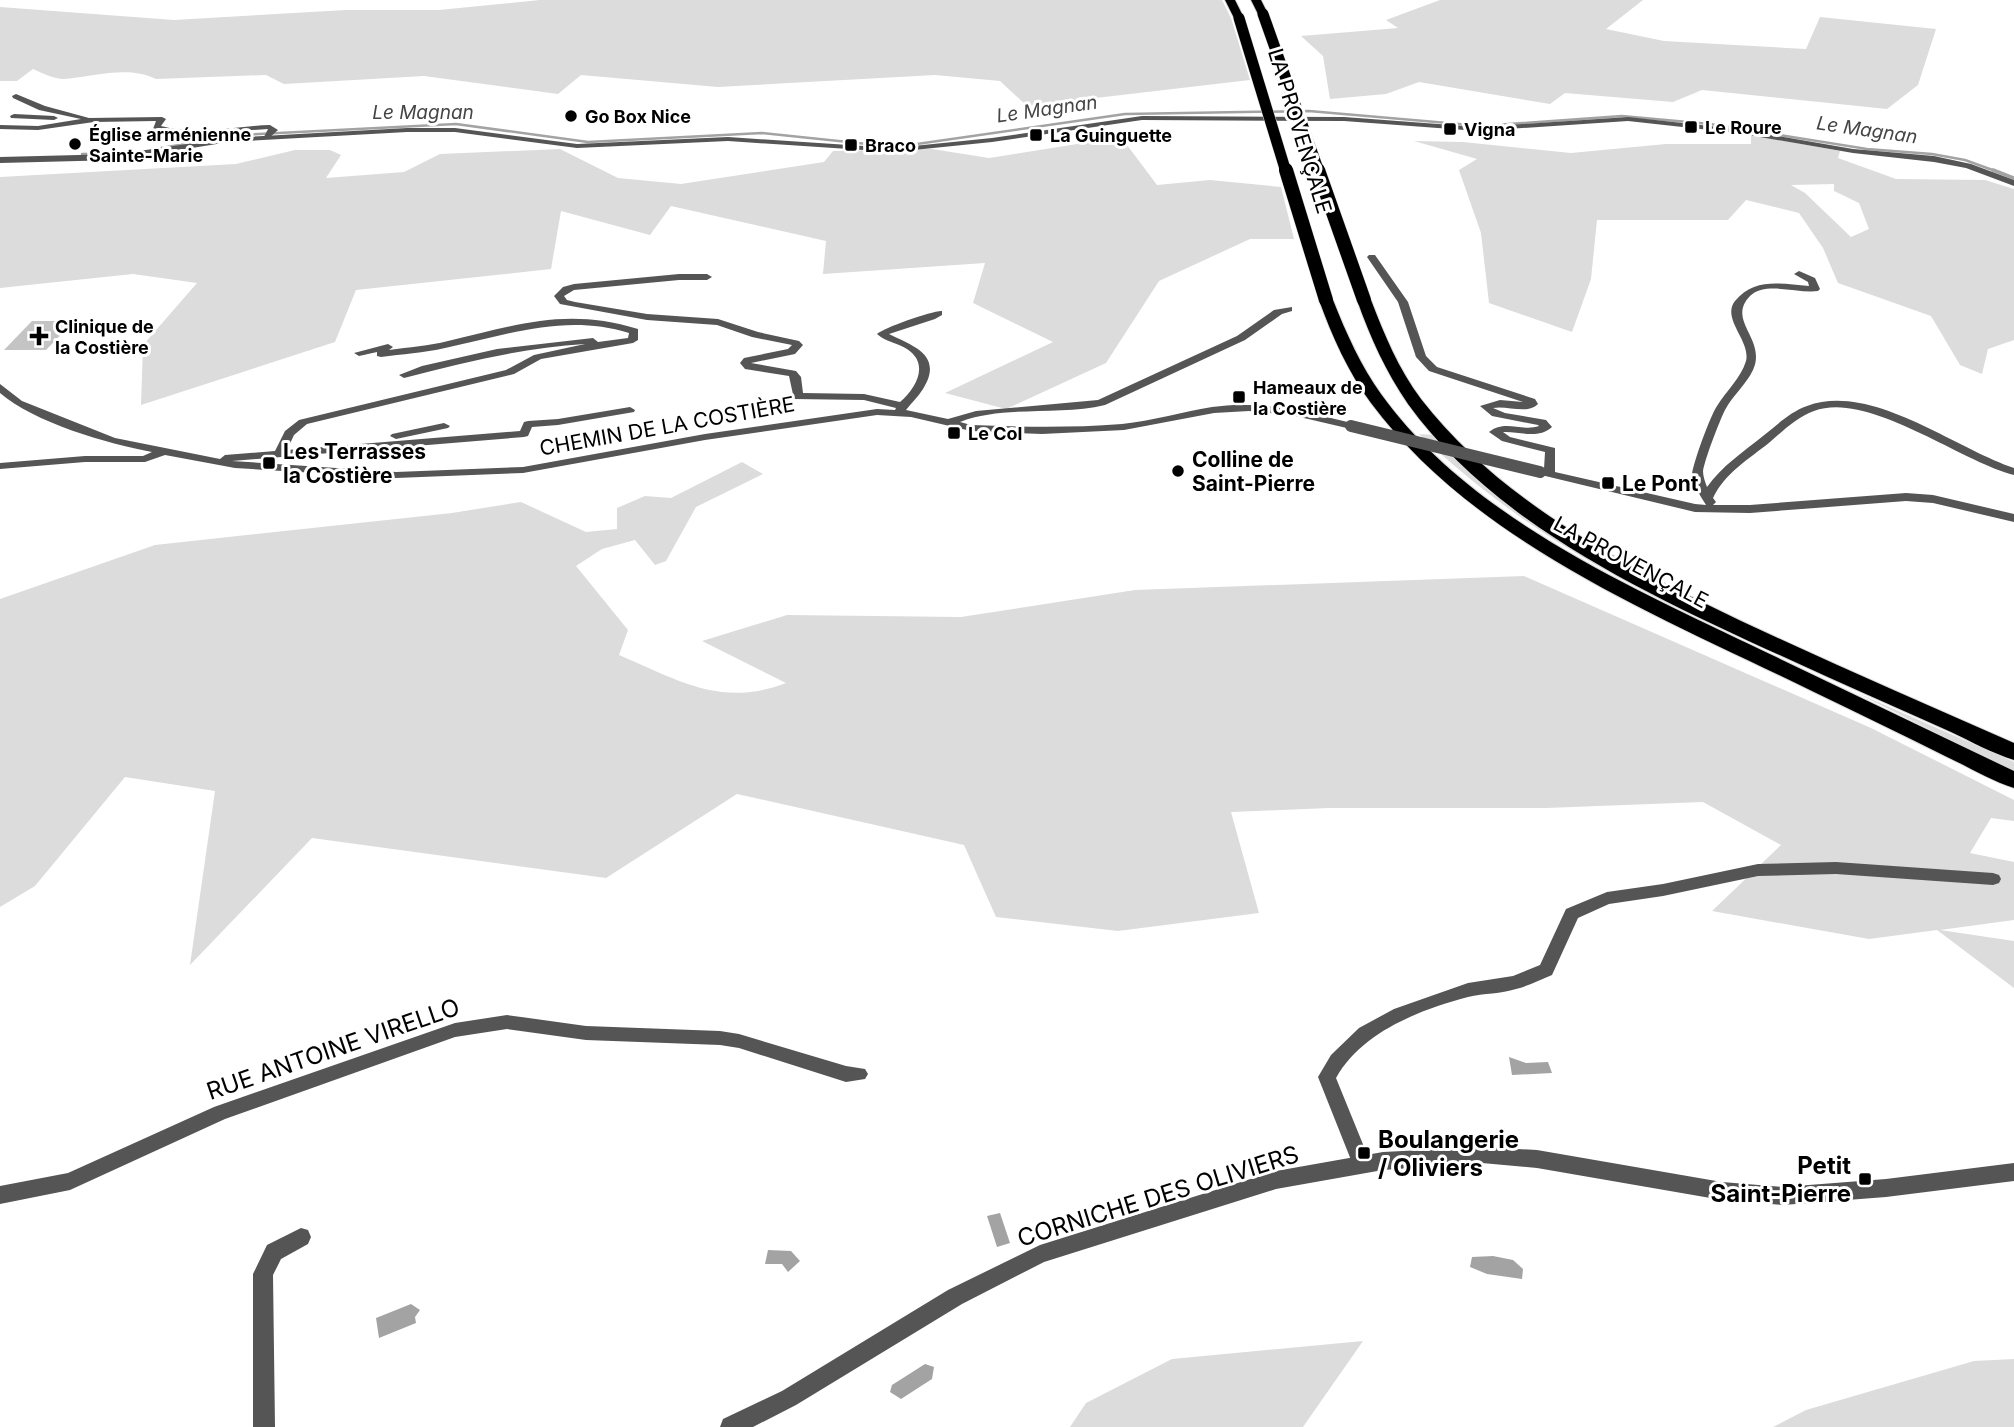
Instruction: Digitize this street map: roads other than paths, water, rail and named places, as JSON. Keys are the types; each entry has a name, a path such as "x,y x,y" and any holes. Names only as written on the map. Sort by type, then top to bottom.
{"highway":[{"name":"LA PROVENÇALE","path":"1230,0 1239,18 1326,300 1346,347 1378,401 1442,468 1523,530 1583,569 2014,780"},
{"name":"LA PROVENÇALE","path":"1256,0 1364,300 1398,377 1431,422 1476,466 1549,523 1600,555 1689,604 2014,752"}],"street":[{"path":"16,96 42,108 94,120"},
{"path":"14,116 83,118"},
{"path":"0,160 118,157 271,134 443,130 576,146 736,139 894,150 992,140 1142,118 1345,119 1478,129 1628,119 1737,131 1853,151 1934,159 1968,166 2014,183"},
{"path":"0,126 38,128 94,120 162,119 156,127 179,131 258,127 271,134"},
{"path":"1372,257 1404,302 1421,357 1433,369 1531,401 1533,404 1530,406 1500,403 1485,406 1488,411 1496,414 1542,422 1546,427 1537,432 1507,428 1495,432 1506,439 1551,450 1544,473 1672,505 1714,509 1750,509 1906,497 1933,499 2014,517"},
{"path":"1714,509 1697,473 1720,409 1747,372 1752,358 1751,346 1736,316 1737,305 1750,291 1762,286 1815,289 1811,280 1799,274"},
{"path":"707,277 679,276 574,287 566,289 559,296 563,302 574,305 647,317 718,322 756,335 795,343 797,348 791,352 748,360 745,363 749,366 792,373 796,377 798,397 856,397 901,409 923,383 925,367 922,355 882,334 888,330 913,325 937,313"},
{"path":"947,424 954,418 975,414 1081,408 1101,404 1241,338 1278,312 1290,309"},
{"path":"280,453 289,433 303,422 510,372 538,357 633,340 634,331 620,325 568,321 524,325 442,346 381,354"},
{"path":"404,375 425,368 511,351 593,341 593,346"},
{"path":"359,353 410,344 442,346"},
{"name":"CHEMIN DE LA COSTIÈRE","path":"0,387 18,403 88,433 163,452 264,468 396,475 501,472 748,430 901,409 947,424 998,430 1101,430 1214,410 1249,408 1291,412 1544,473"},
{"path":"1708,497 1711,488 1749,453 1797,415 1817,406 1843,405 1877,412 2014,472"},
{"path":"215,462 225,458 280,453 524,434 528,424 630,410"},
{"path":"388,444 393,437 444,426"},
{"path":"0,466 85,459 145,459 163,452"},
{"path":"1362,1164 1327,1077 1337,1060 1365,1033 1401,1014 1468,990 1514,983 1546,970 1572,914 1607,898 1664,890 1758,870 1836,867 1993,879"},
{"name":"RUE ANTOINE VIRELLO","path":"0,1195 70,1181 220,1113 455,1030 486,1024 507,1022 586,1032 720,1038 739,1041 846,1074 859,1074"},
{"name":"CORNICHE DES OLIVIERS","path":"732,1427 789,1398 956,1297 1040,1254 1276,1180 1362,1164 1446,1156 1509,1156 1722,1191 1783,1196 1875,1190 2014,1172"},
{"path":"264,1427 263,1274 274,1252 301,1237"}],"waterway":[{"name":"Le Magnan","path":"155,149 240,135 456,124 588,142 762,133 896,147 1125,114 1309,111 1482,126 1622,116 1710,124 1867,149 1932,154 1965,160 1998,172"},
{"name":"Le Magnan","path":"82,154 131,153"},
{"name":"Le Magnan","path":"1993,170 2014,178"}],"place":[{"name":"Go Box Nice","path":"571,116"},
{"name":"Le Roure","path":"1691,127"},
{"name":"Vigna","path":"1450,129"},
{"name":"La Guinguette","path":"1036,135"},
{"name":"Église arménienne Sainte-Marie","path":"75,144"},
{"name":"Braco","path":"851,145"},
{"name":"Clinique de la Costière","path":"39,336"},
{"name":"Hameaux de la Costière","path":"1239,397"},
{"name":"Le Col","path":"954,433"},
{"name":"Les Terrasses la Costière","path":"269,463"},
{"name":"Colline de Saint-Pierre","path":"1178,471"},
{"name":"Le Pont","path":"1608,483"},
{"name":"Boulangerie / Oliviers","path":"1364,1153"},
{"name":"Petit Saint-Pierre","path":"1865,1179"}]}
